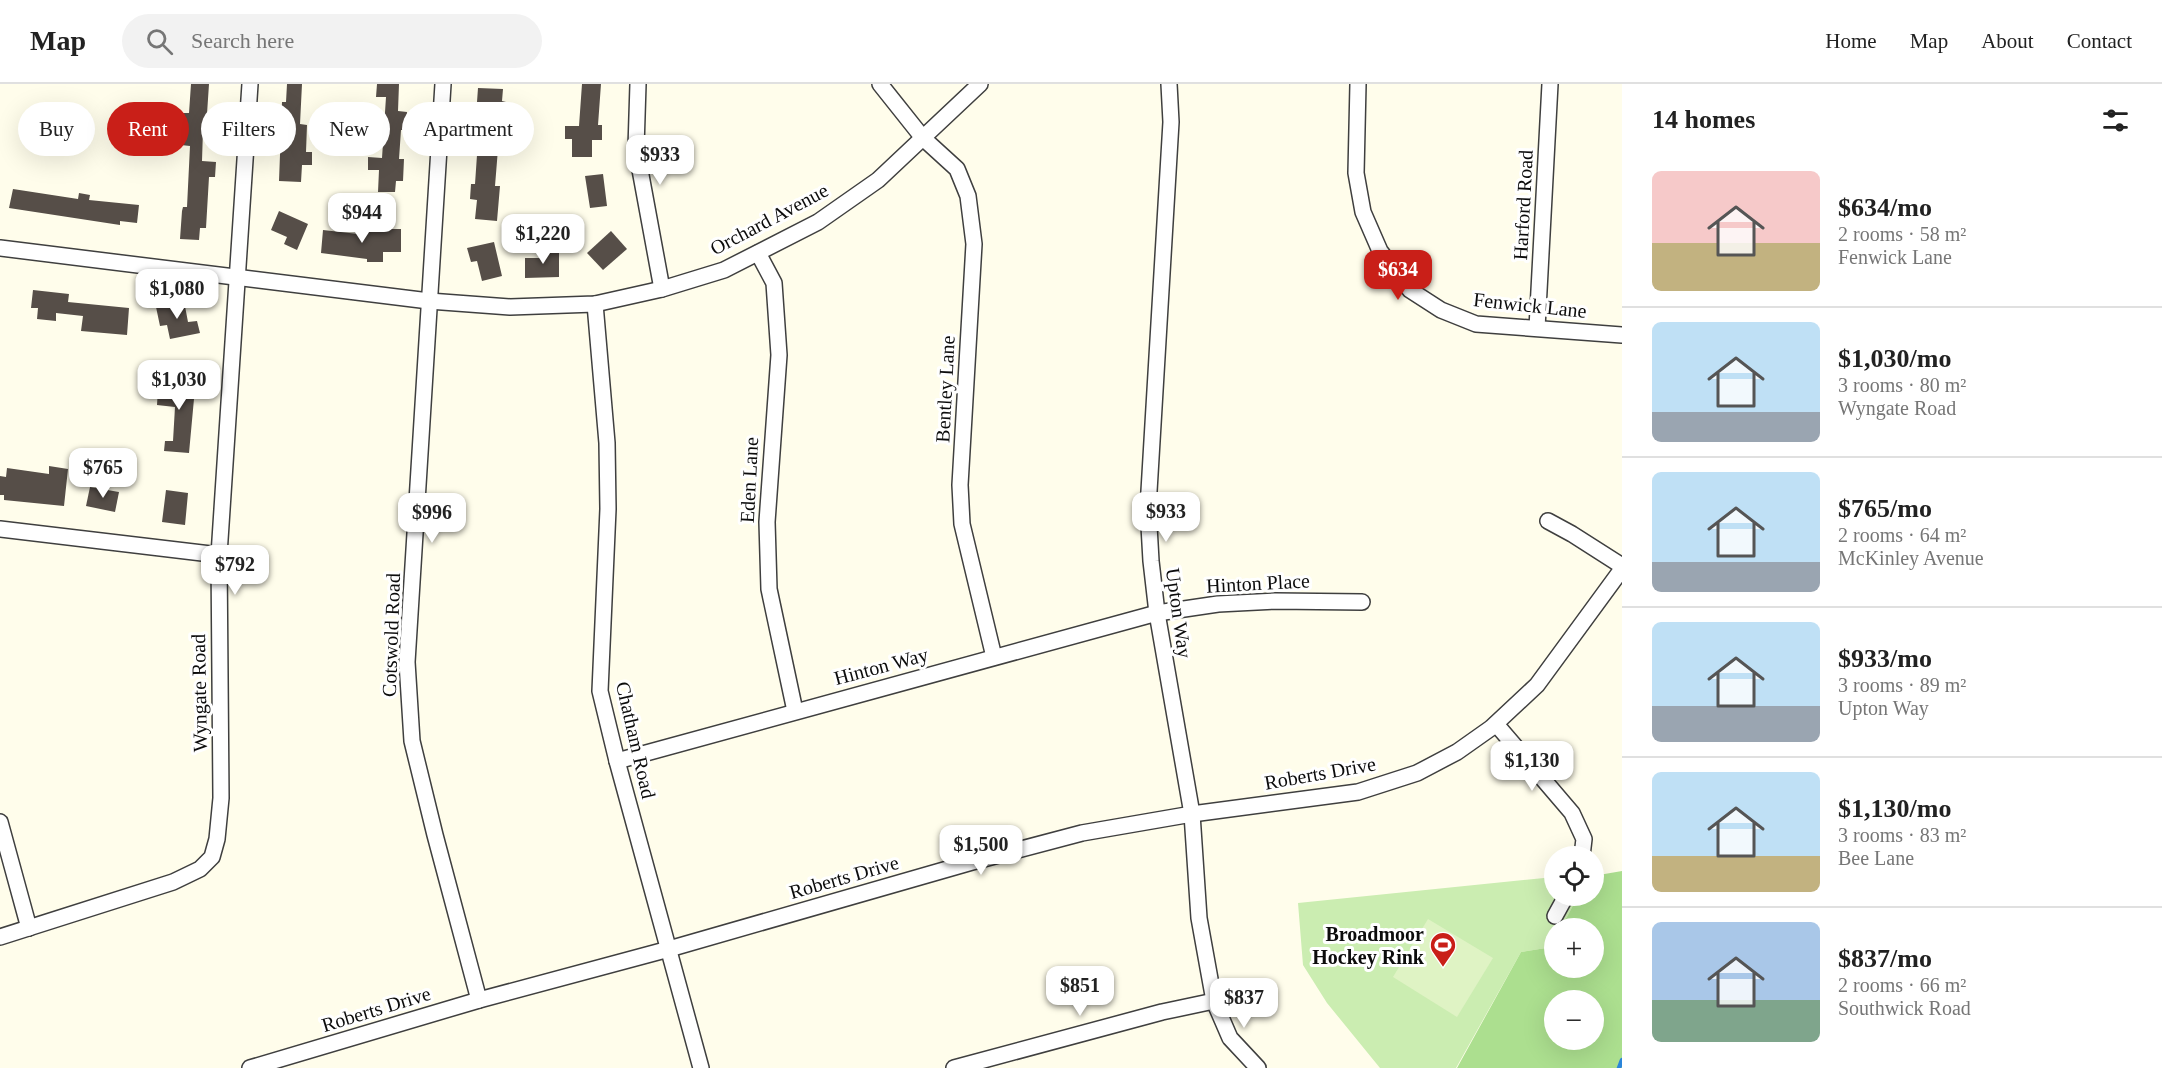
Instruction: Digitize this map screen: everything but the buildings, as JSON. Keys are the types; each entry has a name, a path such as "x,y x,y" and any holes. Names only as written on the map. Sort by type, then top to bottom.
{"street":[{"name":"Wyngate Road","path":"0,937 173,882 200,869 212,857 217,839 221,798 219,555 250,84"},
{"name":"Cotswold Road","path":"443,84 407,662 412,741 478,1000"},
{"path":"638,84 636,148 662,289"},
{"name":"Bentley Lane","path":"880,84 922,138 957,169 968,196 974,244 960,485 962,524 994,657"},
{"name":"Orchard Avenue","path":"0,248 429,301 510,307 595,304 662,289 724,270 826,216 878,180 980,84"},
{"name":"Upton Way","path":"1169,84 1170,122 1148,508 1150,561 1156,613 1192,814 1199,918 1214,1001 1230,1038 1258,1068"},
{"name":"Fenwick Lane","path":"1358,84 1356,173 1363,212 1380,251 1410,290 1441,310 1476,324 1622,334"},
{"name":"Harford Road","path":"1537,328 1550,84"},
{"name":"Eden Lane","path":"758,253 774,282 778,355 767,522 769,589 795,711"},
{"name":"Chatham Road","path":"595,304 607,443 608,509 600,691 701,1068"},
{"path":"1548,522 1572,534 1622,568"},
{"path":"0,529 219,555"},
{"name":"Roberts Drive","path":"250,1068 478,1000 1082,833 1192,814 1358,792 1417,773 1457,752 1496,724 1537,685 1622,568"},
{"name":"Hinton Place","path":"1156,613 1218,604 1275,601 1362,602"},
{"name":"Hinton Way","path":"617,761 1156,613"},
{"path":"1496,724 1572,813 1584,839 1583,846"},
{"path":"0,822 29,928"},
{"path":"1555,916 1560,906"},
{"path":"954,1068 1161,1012 1214,1001"}],"green space":[{"path":"1622,871 1622,1068 1457,1068 1521,952 1544,948 1544,978 1604,978 1604,918 1566,918 1573,906 1604,906 1604,874"},
{"path":"1544,878 1544,906 1573,906 1566,918 1544,918 1544,948 1521,952 1456,1068 1380,1068 1327,1003 1303,965 1298,903"},
{"name":"Broadmoor Hockey Rink","path":"1428,919 1493,958 1457,1017 1393,977"}],"waterway":[{"path":"1619,1068 1622,1060"}],"place":[{"name":"Broadmoor Hockey Rink","path":"1443,968"}]}
